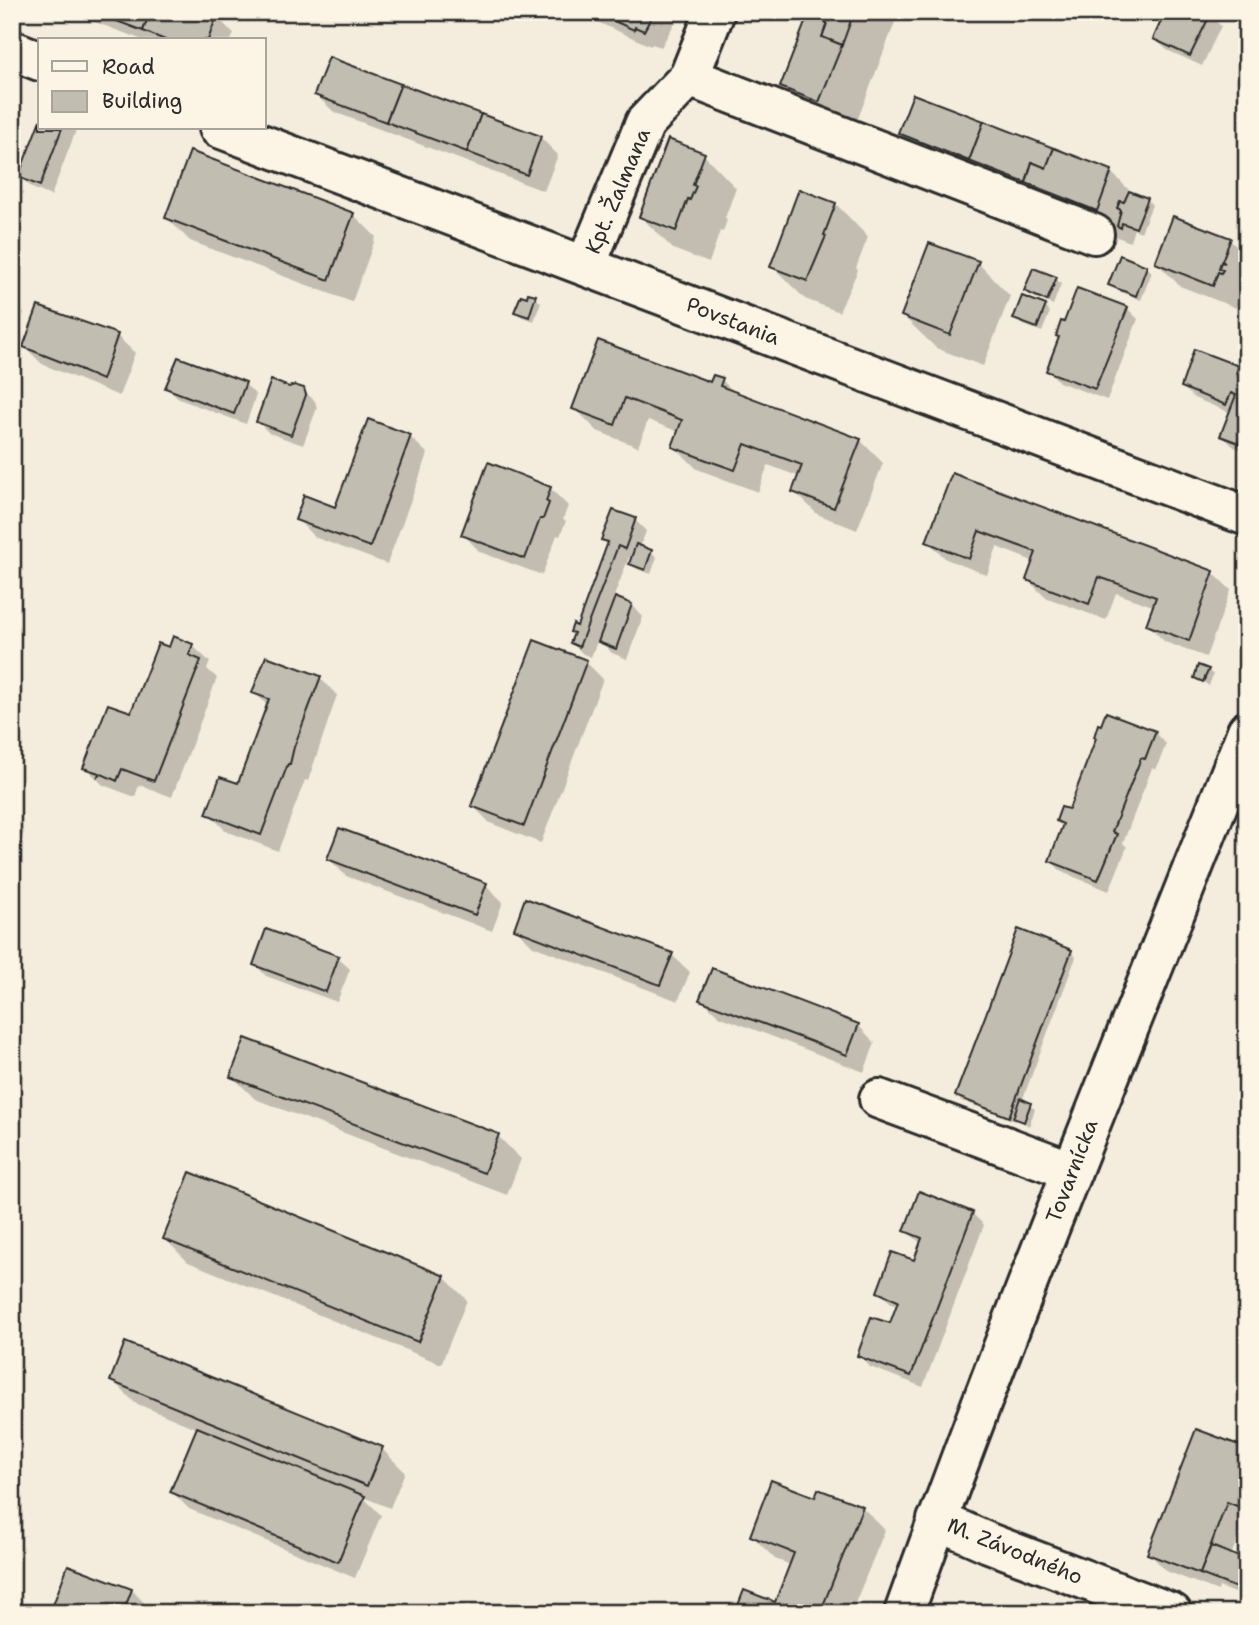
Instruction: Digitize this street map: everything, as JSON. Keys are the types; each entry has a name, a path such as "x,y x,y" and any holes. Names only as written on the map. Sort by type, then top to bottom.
{"street":[{"name":"Kpt. Žalmana","path":"586,265 645,123 689,77 715,12"},
{"path":"12,50 38,60"},
{"path":"689,77 1094,234"},
{"name":"Povstania","path":"224,130 1247,516"},
{"name":"Tovarnícka","path":"904,1613 937,1520 1072,1171 1244,747"},
{"path":"879,1099 1072,1171"},
{"name":"M. Závodného","path":"937,1520 989,1543 1172,1613"}],"building":[{"path":"93,12 150,12 143,31"},
{"path":"150,12 210,12 217,15 209,38 160,38 143,31"},
{"path":"594,12 654,12 644,31 635,27 634,30"},
{"path":"809,12 854,12 842,45 822,37 827,23 808,15"},
{"path":"1165,12 1211,13 1190,56 1153,39"},
{"path":"808,15 827,23 822,37 842,45 819,102 780,87"},
{"path":"329,57 401,84 386,122 314,95"},
{"path":"401,84 481,114 467,152 386,122"},
{"path":"913,94 984,121 969,161 898,133"},
{"path":"481,114 541,136 527,175 467,152"},
{"path":"984,121 1054,148 1046,168 1032,162 1026,183 969,161"},
{"path":"38,125 38,130 61,130 40,186 18,177"},
{"path":"668,139 705,153 693,185 696,186 676,231 639,217"},
{"path":"1054,148 1112,170 1097,211 1026,183 1032,162 1046,168"},
{"path":"190,151 354,213 329,280 165,218"},
{"path":"799,189 836,203 824,235 826,236 807,281 770,267"},
{"path":"1129,191 1148,198 1136,228 1122,223 1121,228 1117,226 1121,210 1117,208 1120,201 1124,202"},
{"path":"1173,216 1231,238 1222,261 1225,263 1221,262 1219,268 1223,270 1218,272 1213,286 1155,263"},
{"path":"929,243 979,261 950,335 901,316"},
{"path":"1120,255 1147,266 1136,296 1108,285"},
{"path":"1033,268 1057,277 1047,301 1024,291"},
{"path":"1077,288 1128,307 1095,389 1046,371 1059,337 1056,336 1061,321 1064,322"},
{"path":"528,293 536,295 529,317 514,312 521,295 527,297"},
{"path":"1022,296 1046,305 1037,328 1013,319"},
{"path":"38,306 118,334 102,380 23,347"},
{"path":"598,340 710,382 713,375 723,378 720,386 861,439 834,508 792,492 802,465 745,444 735,470 672,447 682,420 625,398 615,425 572,409"},
{"path":"1194,349 1239,366 1236,373 1243,375 1247,366 1247,446 1220,436 1236,395 1231,393 1226,405 1181,387"},
{"path":"178,357 246,382 234,414 165,388"},
{"path":"271,380 289,387 294,385 304,388 306,395 291,435 256,422"},
{"path":"368,419 411,435 370,547 295,520 304,495 335,507"},
{"path":"488,462 551,487 546,501 549,503 525,559 461,535"},
{"path":"952,473 1214,571 1189,641 1146,625 1156,597 1099,577 1089,604 1026,580 1036,552 979,531 969,559 926,542"},
{"path":"613,510 636,518 625,549 618,546 579,647 570,643 574,633 570,632 573,624 577,626 608,542 601,540"},
{"path":"636,544 652,550 645,570 629,564"},
{"path":"615,597 632,604 616,649 598,642"},
{"path":"173,636 193,644 189,655 201,660 154,781 122,769 117,781 102,774 98,776 99,773 83,768 108,704 131,712 158,643 169,647"},
{"path":"534,640 587,660 524,826 471,806"},
{"path":"266,656 321,676 261,835 206,814 220,777 238,783 269,699 252,693"},
{"path":"1198,665 1209,669 1203,682 1194,678"},
{"path":"1106,712 1156,731 1145,759 1141,758 1112,832 1117,834 1098,880 1049,861 1063,824 1056,821 1061,807 1069,809 1096,738 1094,737 1098,724 1101,725"},
{"path":"339,828 487,883 475,915 327,859"},
{"path":"525,898 673,953 660,985 514,929"},
{"path":"266,929 339,956 326,992 253,965"},
{"path":"1018,929 1072,950 1009,1117 955,1096"},
{"path":"712,968 859,1024 847,1055 699,1000"},
{"path":"245,1038 499,1134 484,1173 230,1077"},
{"path":"1020,1098 1031,1103 1024,1122 1013,1118"},
{"path":"190,1172 445,1276 418,1342 163,1239"},
{"path":"919,1191 973,1212 911,1376 857,1356 871,1317 890,1323 898,1301 877,1292 892,1252 914,1260 922,1238 904,1231"},
{"path":"125,1342 383,1447 367,1486 110,1381"},
{"path":"197,1427 365,1496 338,1562 170,1492"},
{"path":"1196,1429 1247,1448 1247,1510 1227,1502 1200,1574 1147,1554"},
{"path":"771,1480 815,1497 818,1489 863,1506 820,1613 735,1613 744,1590 775,1602 794,1553 750,1536"},
{"path":"1211,1546 1247,1560 1247,1592 1200,1574"},
{"path":"68,1565 132,1589 123,1613 50,1613"}]}
